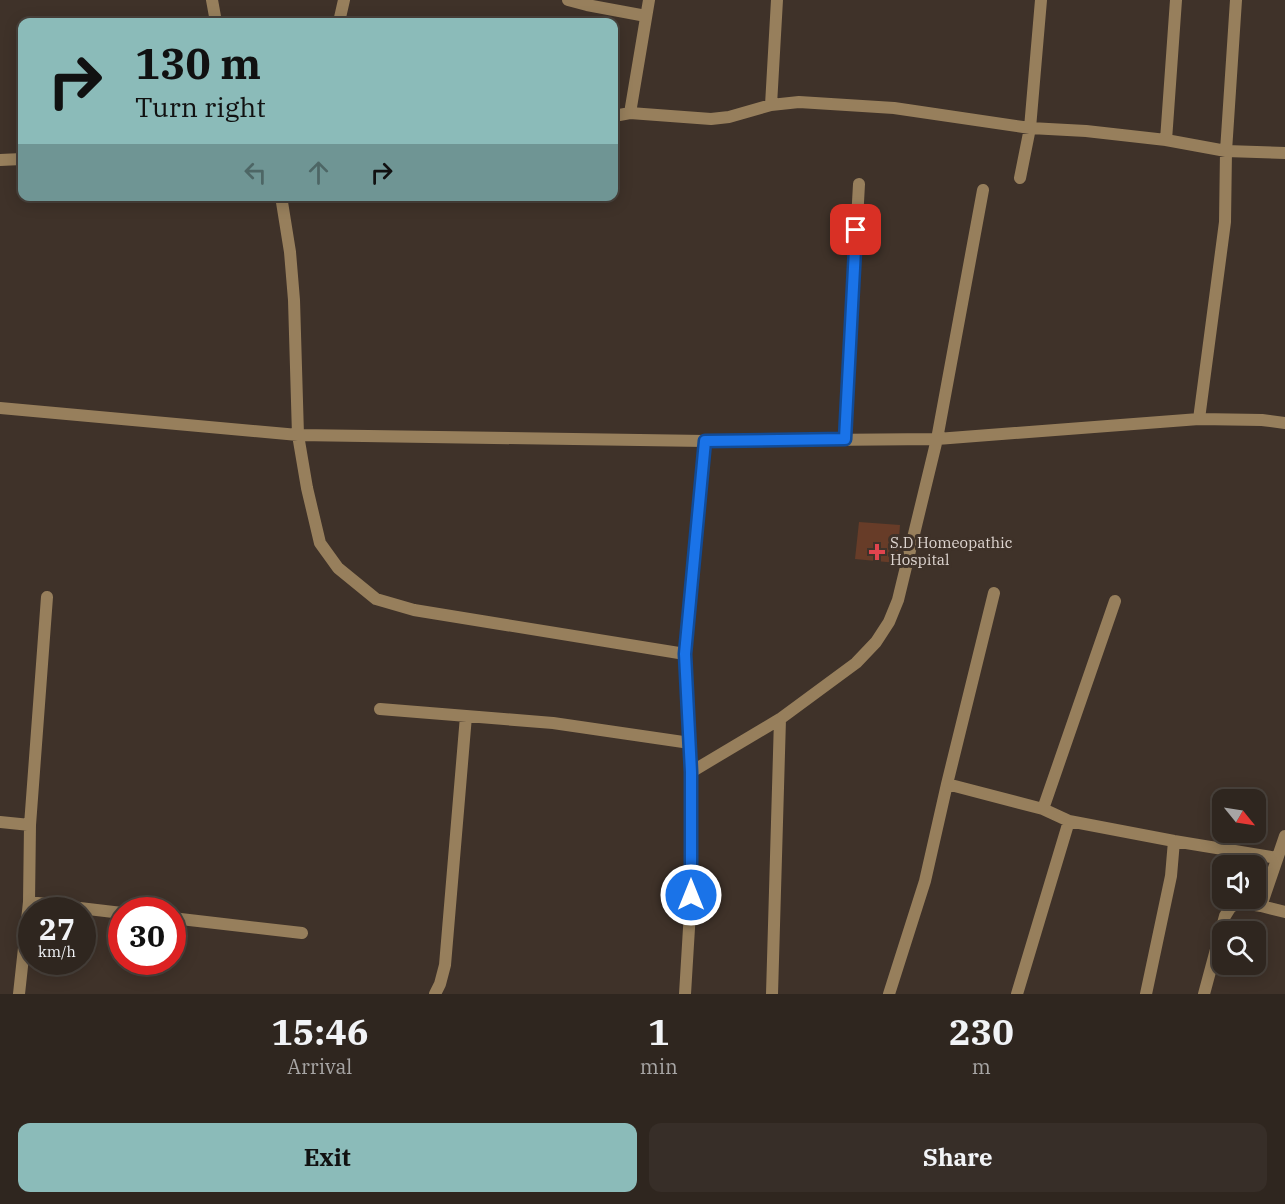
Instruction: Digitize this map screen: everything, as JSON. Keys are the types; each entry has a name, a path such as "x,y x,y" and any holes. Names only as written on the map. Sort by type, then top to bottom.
{"street":[{"path":"212,0 215,18"},
{"path":"340,18 344,0"},
{"path":"568,0 646,16"},
{"path":"630,113 649,0"},
{"path":"771,105 777,0"},
{"path":"1020,178 1030,128 1041,0"},
{"path":"1166,140 1176,0"},
{"path":"1199,419 1225,222 1226,151 1236,0"},
{"path":"618,115 630,113 711,119 729,117 771,105 799,102 894,108 1030,128 1086,131 1166,140 1226,151 1285,153"},
{"path":"0,160 18,159"},
{"path":"845,439 859,184"},
{"path":"691,772 780,720 856,663 876,642 889,622 898,600 937,439 982,190"},
{"path":"282,201 290,252 294,300 298,435 320,543 338,568 376,599 414,609 685,654"},
{"path":"0,408 298,435 705,441 937,439 1199,419 1262,420 1285,423"},
{"path":"685,994 691,895 691,772 685,654 705,441"},
{"path":"889,994 925,881 994,594"},
{"path":"29,897 30,825 47,597"},
{"path":"1043,809 1115,601"},
{"path":"380,709 553,723 690,744"},
{"path":"435,994 445,965 466,716"},
{"path":"772,994 780,720"},
{"path":"947,784 1043,809 1069,820 1277,858"},
{"path":"1017,994 1069,820"},
{"path":"0,822 30,825"},
{"path":"1266,891 1284,840"},
{"path":"1146,994 1171,876 1174,841"},
{"path":"1266,907 1285,912"},
{"path":"1204,994 1225,916 1229,909"},
{"path":"186,920 302,933"},
{"path":"19,994 21,975"}],"building":[{"path":"859,522 900,525 897,563 855,559"}],"place":[{"name":"S.D Homeopathic Hospital","path":"877,552"}],"route":[{"path":"691,895 691,772 685,654 705,441 845,439 856,230"}]}
